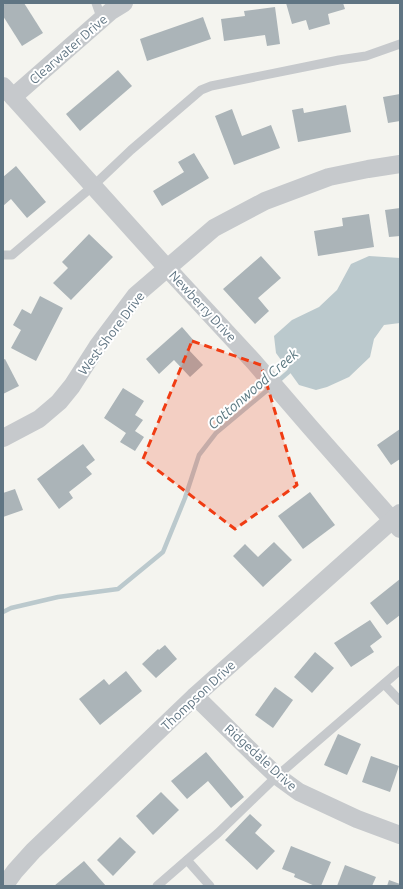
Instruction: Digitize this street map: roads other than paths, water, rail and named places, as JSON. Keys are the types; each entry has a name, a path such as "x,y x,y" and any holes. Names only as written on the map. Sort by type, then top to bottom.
{"street":[{"name":"Clearwater Drive","path":"8,91 99,11 111,12 124,3"},
{"name":"Newberry Drive","path":"8,91 167,268 254,362 310,427 397,520"},
{"name":"West Shore Drive","path":"3,438 39,420 59,402 72,386 97,347 136,295 214,228 265,201 329,177 400,164"},
{"name":"Thompson Drive","path":"4,886 33,851 196,696 397,520"},
{"name":"Ridgedale Drive","path":"196,696 277,776 299,792 357,819 400,835"}],"lane":[{"path":"3,255 12,255 93,186 176,110 201,90 211,86 339,60 366,56 400,44"},
{"path":"158,886 218,833 277,776 400,670"},
{"path":"384,684 400,701"},
{"path":"187,860 210,886"}],"waterway":[{"name":"Cottonwood Creek","path":"276,383 293,368"},
{"name":"Cottonwood Creek","path":"3,612 11,608 58,597 118,589 163,552 185,498 199,455 216,433 270,388"}]}
